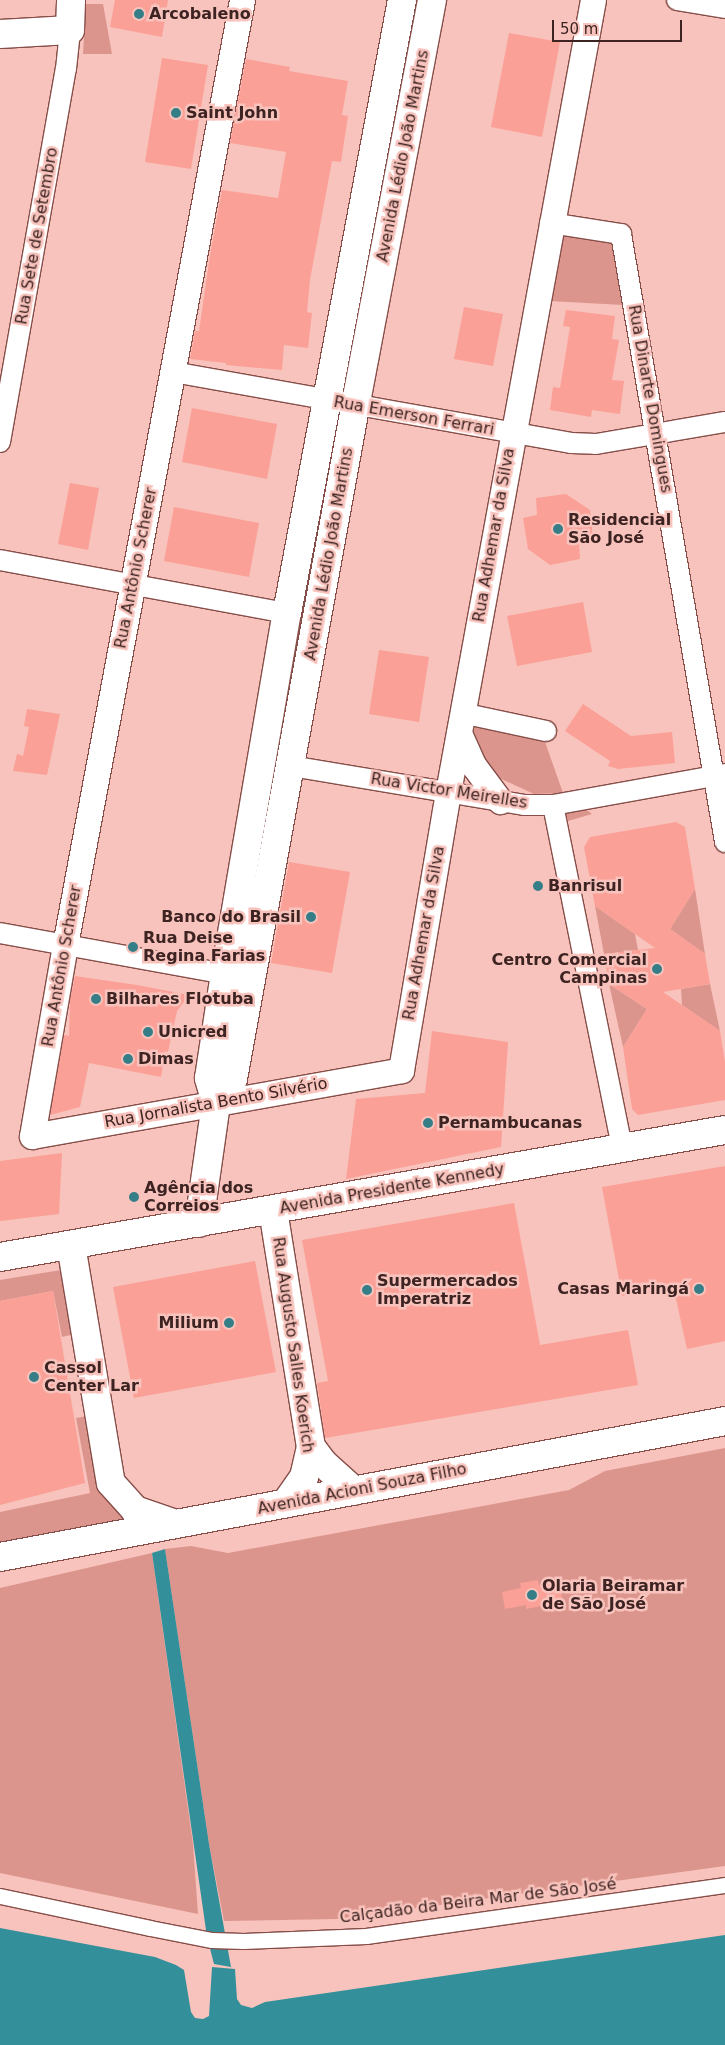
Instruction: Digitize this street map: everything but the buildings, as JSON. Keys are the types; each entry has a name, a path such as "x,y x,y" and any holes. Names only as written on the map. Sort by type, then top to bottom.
{"main road":[{"path":"0,34 70,30 71,0"},
{"name":"Avenida Lédio João Martins","path":"199,1222 216,1103 209,1078 225,974 287,613 402,0"},
{"name":"Avenida Lédio João Martins","path":"216,1103 233,1079 355,406 432,0"},
{"name":"Avenida Presidente Kennedy","path":"0,1257 725,1130"},
{"name":"Rua Augusto Salles Koerich","path":"273,1210 311,1447 304,1477 286,1503"},
{"path":"71,1245 111,1483 120,1496 135,1510 177,1524"},
{"name":"Avenida Acioni Souza Filho","path":"0,1557 725,1420"},
{"path":"311,1447 324,1464 354,1490"}],"street":[{"name":"Rua Antônio Scherer","path":"32,1136 65,945 242,0"},
{"name":"Rua Adhemar da Silva","path":"400,1070 550,223 592,0"},
{"path":"677,0 725,8"},
{"name":"Rua Sete de Setembro","path":"0,442 66,70 70,30"},
{"name":"Rua Dinarte Domingues","path":"550,223 620,234 720,775 725,842"},
{"name":"Rua Emerson Ferrari","path":"173,372 513,434 584,444 656,435 725,422"},
{"path":"0,560 287,613"},
{"path":"500,801 474,766 461,723 546,731"},
{"name":"Rua Victor Meirelles","path":"291,766 524,805 553,804 720,775"},
{"path":"553,804 622,1148"},
{"path":"0,933 225,974"},
{"name":"Rua Jornalista Bento Silvério","path":"32,1136 400,1070"},
{"name":"Calçadão da Beira Mar de São José","path":"0,1896 168,1932 212,1940 243,1941 366,1936 725,1885"}],"shaded area":[{"path":"81,4 103,4 112,54 83,54 84,38"},
{"path":"561,233 613,241 623,305 549,301"},
{"path":"471,722 544,739 563,793 534,794 493,775 469,738"},
{"path":"583,807 592,814 568,821 565,811"},
{"path":"695,889 705,954 670,929"},
{"path":"595,906 635,934 638,950 604,954"},
{"path":"609,984 647,1009 623,1047"},
{"path":"710,984 720,1031 682,1005 681,989"},
{"path":"61,1270 65,1274 75,1334 62,1337 53,1291 0,1301 0,1280"},
{"path":"88,1416 113,1505 125,1521 0,1544 0,1512 90,1493 76,1418"},
{"path":"725,1448 725,1866 337,1919 224,1921 209,1844 165,1549 191,1546 228,1553 569,1490 605,1471"},
{"path":"152,1553 193,1844 198,1914 0,1873 0,1588"}],"water":[{"path":"165,1549 209,1844 231,1967 214,1964 207,1937 152,1553"},
{"path":"0,1928 155,1957 176,1965 184,1970 191,2012 195,2018 203,2019 209,2016 212,1967 235,1969 237,1999 241,2005 252,2008 265,2002 725,1935 725,2045 0,2045"}],"place":[{"name":"Arcobaleno","path":"139,14"},
{"name":"Saint John","path":"176,113"},
{"name":"Residencial São José","path":"558,529"},
{"name":"Banrisul","path":"538,886"},
{"name":"Banco do Brasil","path":"311,917"},
{"name":"Rua Deise Regina Farias","path":"133,947"},
{"name":"Centro Comercial Campinas","path":"657,969"},
{"name":"Bilhares Flotuba","path":"96,999"},
{"name":"Unicred","path":"148,1032"},
{"name":"Dimas","path":"128,1059"},
{"name":"Pernambucanas","path":"428,1123"},
{"name":"Agência dos Correios","path":"134,1197"},
{"name":"Casas Maringá","path":"699,1289"},
{"name":"Supermercados Imperatriz","path":"367,1290"},
{"name":"Milium","path":"229,1323"},
{"name":"Cassol Center Lar","path":"34,1377"},
{"name":"Olaria Beiramar de São José","path":"532,1595"}]}
